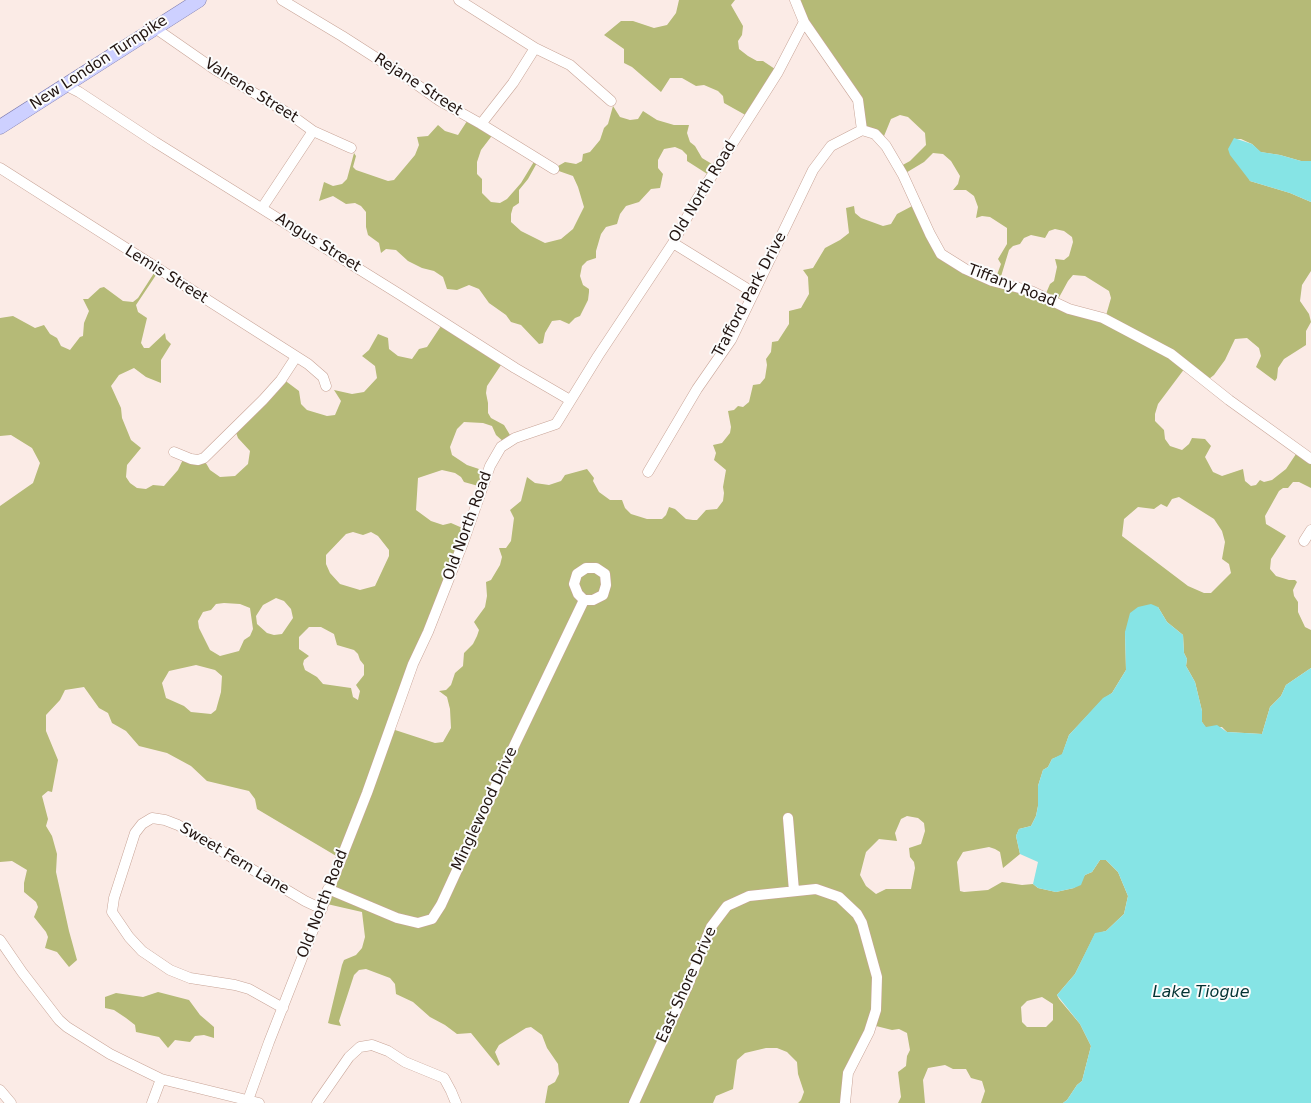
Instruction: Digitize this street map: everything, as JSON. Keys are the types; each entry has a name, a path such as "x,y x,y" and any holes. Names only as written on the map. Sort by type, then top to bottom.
{"main road":[{"name":"New London Turnpike","path":"0,127 199,0"}],"street":[{"name":"Rejane Street","path":"282,0 410,79 440,101 554,169"},
{"path":"459,0 535,48 570,65 611,101"},
{"path":"795,0 804,22 858,100 862,130"},
{"name":"Old North Road","path":"248,1101 328,889 367,793 414,664 463,543 490,466 501,447 516,438 556,424 598,356 673,243 697,199 778,72 804,22"},
{"name":"Valrene Street","path":"155,28 214,69 291,115 313,131 351,148"},
{"path":"481,124 513,83 535,48"},
{"name":"Angus Street","path":"65,85 515,368 570,400"},
{"name":"Trafford Park Drive","path":"648,472 697,390 730,340 813,170 831,146 862,130"},
{"name":"Tiffany Road","path":"862,130 876,134 886,146 903,175 941,254 965,269 992,281 1031,291 1069,309 1104,318 1171,354 1229,400 1311,459"},
{"path":"262,208 313,131"},
{"name":"Lemis Street","path":"0,168 296,357 323,377 326,386"},
{"path":"673,243 754,293"},
{"path":"174,452 191,459 198,460 204,458 263,400 296,357"},
{"path":"1304,541 1311,530"},
{"name":"Minglewood Drive","path":"328,889 397,918 418,923 432,919 441,905 584,600"},
{"name":"Sweet Fern Lane","path":"283,1008 250,990 235,985 190,978 170,970 142,951 129,937 112,912 114,898 135,833 142,824 152,818 178,825 305,901 322,908"},
{"path":"788,818 794,891"},
{"name":"East Shore Drive","path":"634,1103 688,985 712,927 727,906 749,896 816,889 839,897 857,914 862,923 877,977 876,1010 869,1032 848,1073 845,1103"},
{"path":"0,940 59,1020 121,1061 161,1079 259,1103"},
{"path":"317,1103 349,1056 360,1047 372,1046 388,1050 405,1062 444,1078 452,1091 456,1103"},
{"path":"152,1103 161,1079"},
{"path":"0,1090 11,1103"}],"green space":[{"path":"679,0 735,0 731,5 743,26 742,35 738,41 739,49 748,56 757,61 763,61 778,71 749,117 724,103 723,96 718,91 704,85 696,86 682,78 670,78 661,92 632,67 624,63 624,49 604,35 621,21 633,21 654,28 667,25 676,13"},
{"path":"794,0 1311,0 1311,161 1301,161 1260,152 1252,144 1241,139 1234,139 1250,181 1290,193 1311,202 1311,271 1302,285 1300,301 1309,314 1311,322 1306,331 1306,345 1284,359 1278,368 1275,381 1256,367 1261,356 1259,348 1247,338 1235,339 1225,360 1214,375 1205,382 1185,368 1158,404 1155,421 1164,430 1165,439 1170,446 1182,450 1189,444 1192,438 1205,439 1211,446 1205,457 1213,472 1222,476 1243,469 1245,481 1251,486 1256,485 1260,480 1264,482 1272,480 1286,469 1298,451 1311,460 1311,488 1299,482 1293,482 1288,488 1283,488 1279,491 1265,516 1266,524 1286,536 1271,559 1270,569 1276,576 1297,582 1293,590 1298,602 1298,612 1305,627 1311,630 1311,668 1286,685 1281,696 1270,707 1262,734 1227,732 1222,727 1206,728 1202,722 1202,711 1195,682 1186,666 1187,659 1184,653 1183,635 1167,622 1158,607 1125,632 1126,670 1112,693 1103,699 1069,735 1062,755 1052,759 1048,767 1043,770 1038,786 1036,816 1031,826 1019,829 1016,836 1020,854 1003,868 1000,852 989,847 963,852 957,862 960,891 964,892 988,890 1002,882 1022,885 1033,884 1038,888 1056,892 1074,888 1085,875 1092,872 1100,860 1106,860 1118,872 1128,896 1124,914 1106,931 1095,934 1075,974 1057,995 1080,1024 1091,1046 1082,1081 1067,1100 1063,1103 981,1103 985,1091 982,1081 971,1078 966,1069 953,1069 945,1065 928,1068 923,1080 925,1103 898,1103 901,1097 898,1072 906,1066 910,1050 907,1033 899,1029 892,1030 872,1025 853,1064 845,1103 798,1103 804,1092 798,1074 797,1062 787,1052 777,1048 766,1048 745,1053 737,1060 733,1089 716,1096 713,1103 545,1103 548,1086 555,1082 559,1074 558,1064 547,1048 542,1035 531,1027 526,1028 499,1045 495,1052 500,1064 498,1066 471,1033 457,1034 430,1017 413,1002 396,994 395,984 390,978 366,969 359,970 354,975 339,1021 341,1026 328,1023 344,960 356,955 362,948 365,937 362,912 327,904 343,860 257,809 255,799 249,791 207,781 191,766 167,753 139,746 126,731 112,723 108,713 99,708 84,687 65,690 60,700 46,715 46,731 58,760 52,792 48,791 42,796 48,819 46,826 52,836 57,854 56,872 77,960 69,967 57,952 45,948 48,937 34,917 38,907 36,902 24,892 27,870 12,861 0,862 0,506 33,483 40,463 32,448 11,435 0,436 0,318 13,316 35,328 44,325 50,334 57,338 61,346 70,350 80,337 83,336 84,323 89,311 83,299 88,299 100,288 104,287 123,301 133,302 138,298 156,270 158,272 136,305 138,312 147,318 141,343 144,348 149,348 165,333 166,339 171,344 161,360 161,383 146,377 134,368 119,375 111,386 121,408 122,418 131,440 141,448 127,465 126,477 137,488 146,489 153,485 164,486 178,470 186,453 203,458 210,470 220,477 235,476 248,464 250,451 238,438 235,430 283,379 299,391 301,404 307,410 327,416 335,415 341,401 334,390 352,394 364,392 377,378 375,366 362,356 369,350 378,334 388,338 389,349 398,356 412,359 419,349 427,347 443,323 503,362 487,386 488,413 491,418 504,425 513,440 505,443 496,435 492,426 483,423 464,422 457,429 450,447 452,455 467,465 488,472 482,487 464,482 455,473 442,470 418,478 416,510 431,521 443,525 451,523 467,530 392,729 435,743 443,742 451,728 450,709 447,697 439,691 446,690 451,685 455,673 463,666 464,653 473,644 477,636 479,630 474,622 485,607 487,596 486,582 491,580 500,565 502,557 499,548 506,548 511,541 514,518 510,510 521,501 527,477 535,483 549,485 561,481 565,475 587,469 594,478 593,481 599,492 610,500 622,500 625,508 631,514 647,519 662,519 669,507 675,509 686,519 693,520 697,520 706,510 717,509 723,501 726,470 714,460 716,453 713,445 722,443 730,433 731,427 728,411 734,410 738,406 743,407 749,402 753,385 760,384 765,378 766,359 771,352 772,342 778,341 789,324 789,311 801,308 809,294 808,277 803,270 813,268 825,248 849,233 846,208 854,206 855,213 861,218 883,226 891,224 897,214 916,204 942,255 995,280 1001,264 998,259 1007,244 1007,228 990,217 982,216 976,218 978,207 974,196 966,190 953,190 958,184 960,176 951,161 943,154 933,153 924,162 904,174 899,167 910,161 926,145 925,133 908,117 900,115 891,119 882,141 862,130 858,99","holes":["1055,229 1064,231 1072,237 1073,242 1069,256 1064,260 1055,259 1057,267 1054,281 1050,284 1044,298 999,283 1009,250 1013,246 1020,244 1024,238 1031,235 1045,238 1049,231","1073,275 1085,276 1109,291 1111,298 1105,319 1056,303","1179,497 1214,519 1222,531 1225,542 1222,559 1229,564 1231,573 1211,593 1204,593 1188,586 1122,536 1124,519 1138,507 1154,509 1161,504 1167,507 1172,499","353,532 363,535 371,532 378,536 389,550 389,556 375,586 360,590 340,584 330,573 326,564 326,555 346,534","276,598 284,601 291,609 293,618 282,634 274,635 267,633 257,624 256,616 263,605","224,603 240,604 250,608 253,629 250,636 244,640 239,651 220,656 210,650 199,628 198,621 203,612 211,610 216,604","309,627 321,627 334,634 337,645 354,650 364,665 364,675 356,685 360,691 358,700 353,697 351,688 323,684 317,677 305,670 304,660 309,656 299,649 299,637","196,665 215,670 222,676 221,692 216,710 211,714 191,712 184,706 166,698 162,683 169,671","907,816 918,818 924,823 925,831 921,844 909,848 910,857 914,862 915,868 911,889 886,889 876,894 866,886 860,875 866,852 879,839 897,841 895,833 901,819","1042,997 1053,1004 1053,1020 1046,1027 1027,1027 1022,1022 1021,1007 1027,1001"]},
{"path":"613,106 620,117 630,120 638,119 643,111 657,120 674,125 689,125 687,133 690,142 695,146 702,158 717,167 712,177 687,161 687,155 682,150 675,147 664,149 658,160 658,168 663,174 660,188 651,189 639,202 626,206 620,214 617,224 606,227 601,234 596,258 587,261 582,266 580,276 583,285 589,289 589,292 588,300 580,316 569,324 560,320 552,321 545,333 543,343 539,344 521,325 511,322 506,315 489,303 479,289 469,285 457,290 447,289 443,277 434,271 422,268 408,261 396,250 386,249 381,253 379,243 368,235 366,212 361,206 355,203 346,204 333,196 319,201 324,182 333,186 342,184 347,179 354,153 356,156 353,167 356,170 388,181 394,180 415,155 419,145 417,137 428,136 438,125 445,131 458,135 469,118 494,133 481,150 477,162 477,174 482,179 482,193 491,202 500,203 507,199 521,183 535,160 538,161 519,190 519,203 513,207 511,222 521,231 545,243 561,239 573,229 584,207 573,176 553,169 565,162 576,164 582,161 583,154 590,152 600,140 604,128 608,124"},
{"path":"158,992 189,1000 200,1015 214,1027 214,1038 204,1035 195,1036 190,1042 175,1040 168,1048 159,1037 136,1032 135,1025 126,1018 114,1010 105,1008 105,997 116,993 143,997"}],"water":[{"path":"1234,138 1252,144 1261,152 1301,161 1311,161 1311,202 1290,193 1250,181 1230,155 1228,149"},
{"name":"Lake Tiogue","path":"1151,604 1158,607 1167,622 1183,635 1184,653 1187,659 1186,666 1195,682 1202,711 1202,722 1206,727 1217,725 1227,732 1262,734 1270,707 1281,696 1286,685 1311,668 1311,1103 1063,1103 1082,1081 1091,1046 1080,1024 1057,995 1075,974 1095,933 1106,931 1124,914 1128,896 1118,872 1106,860 1100,860 1092,872 1085,875 1081,885 1074,888 1056,892 1038,888 1033,884 1038,862 1020,854 1016,836 1019,829 1031,826 1036,816 1038,786 1043,770 1048,767 1052,759 1062,754 1069,735 1103,698 1112,693 1126,670 1125,632 1130,613 1138,607"}]}
